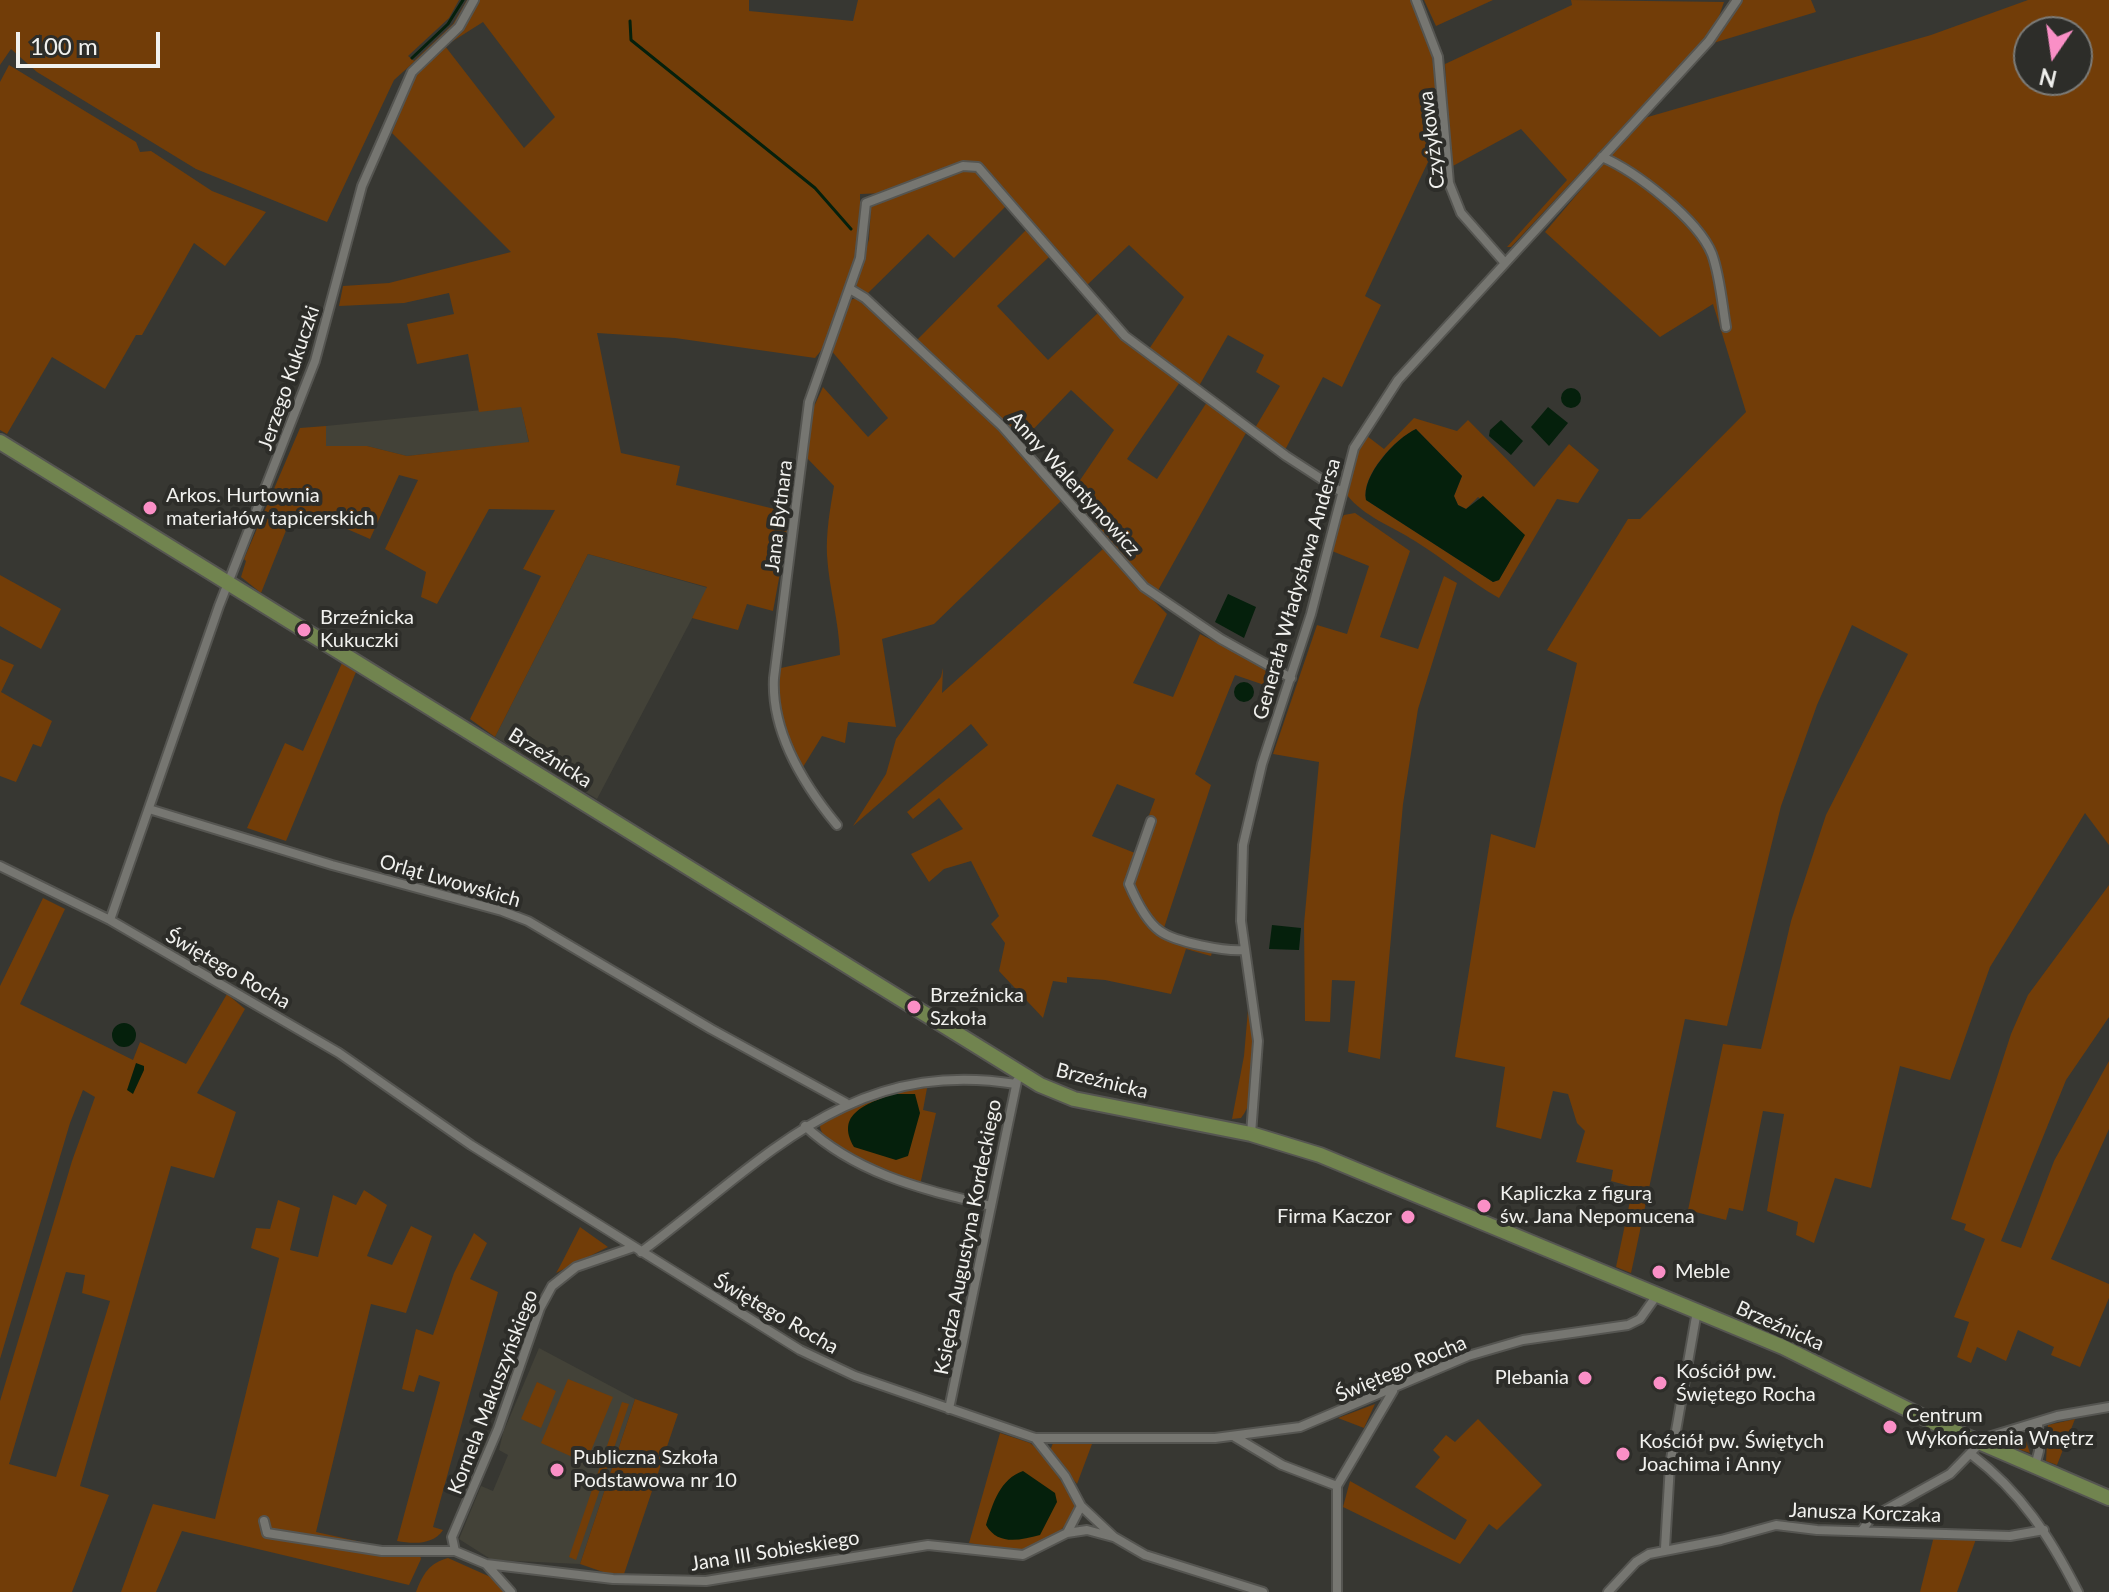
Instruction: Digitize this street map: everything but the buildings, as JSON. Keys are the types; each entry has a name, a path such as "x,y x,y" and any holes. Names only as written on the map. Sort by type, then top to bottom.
{"main road":[{"name":"Brzeźnicka","path":"0,442 1018,1078 1074,1099 1251,1134 1320,1155 1812,1361 1975,1448 2035,1466 2109,1498"}],"street":[{"name":"Jerzego Kukuczki","path":"110,920 229,584 315,361 362,186 412,72 459,27 474,0"},
{"name":"Czyżykowa","path":"1416,0 1438,57 1449,183 1461,213 1505,263"},
{"path":"1727,0 1727,11"},
{"name":"Generała Władysława Andersa","path":"1251,1134 1258,1041 1241,921 1243,845 1262,764 1291,678 1354,448 1382,400 1709,41 1737,0"},
{"path":"1602,157 1642,180 1704,240 1713,259 1726,327"},
{"name":"Jana Bytnara","path":"837,825 787,746 777,720 773,693 809,402 863,248 866,203 963,166 978,167 1125,336 1286,456 1340,491"},
{"name":"Anny Walentynowicz","path":"850,289 865,298 1002,426 1144,587 1221,639 1291,678"},
{"name":"Orląt Lwowskich","path":"149,809 528,921 711,1029 846,1103"},
{"path":"1151,821 1129,884 1152,923 1163,934 1229,951 1245,950"},
{"name":"Świętego Rocha","path":"0,866 110,920 339,1053 471,1145 817,1359 1035,1438 1234,1436 1300,1427 1468,1356 1523,1340 1628,1325 1640,1319 1657,1295"},
{"name":"Kornela Makuszyńskiego","path":"455,1551 452,1537 498,1431 535,1321 552,1286 576,1267 638,1249 805,1126 846,1103 933,1079 1018,1078"},
{"name":"Księdza Augustyna Kordeckiego","path":"949,1409 1018,1078"},
{"path":"805,1126 829,1149 855,1164 916,1187 991,1206"},
{"path":"1665,1548 1670,1465 1697,1311"},
{"path":"1337,1592 1337,1486 1393,1390"},
{"path":"1863,1529 1871,1518 1950,1474 1975,1448 2038,1423 2109,1407"},
{"path":"2035,1466 2039,1451 2038,1423"},
{"path":"1234,1436 1269,1458 1337,1486"},
{"path":"1035,1438 1065,1476 1081,1506 1114,1537 1145,1555 1263,1592"},
{"path":"1975,1448 2044,1530 2078,1592"},
{"path":"1067,1533 1081,1506"},
{"path":"264,1521 267,1533 357,1548 455,1551"},
{"name":"Janusza Korczaka","path":"1608,1592 1636,1562 1665,1548 1721,1540 1776,1525 1817,1530 1863,1529 2010,1536 2044,1530"},
{"path":"1067,1533 1087,1530 1114,1537"},
{"name":"Jana III Sobieskiego","path":"455,1551 486,1564 622,1580 706,1581 928,1545 1023,1555 1067,1533"},
{"path":"486,1564 511,1592"}],"shaded area":[{"path":"0,0 459,0 449,18 408,56 414,61 453,24 467,0 749,0 749,11 853,21 858,0 1412,0 1431,49 1442,132 1365,296 1381,305 1342,387 1323,377 1285,450 1255,428 1280,386 1256,372 1264,355 1228,335 1199,386 1149,349 1184,297 1129,245 1086,286 985,168 964,162 887,193 860,194 860,246 824,347 815,358 675,338 597,333 621,453 680,466 676,485 791,513 773,611 747,604 738,630 692,618 707,587 588,554 495,737 470,719 541,576 523,569 555,510 489,509 437,604 421,597 426,572 385,549 418,480 399,475 370,539 331,522 328,526 293,513 261,593 241,577 244,559 300,428 326,426 326,446 367,446 407,456 529,442 521,407 479,412 468,354 417,364 407,324 454,314 449,293 404,303 339,306 343,286 389,283 511,252 392,133 419,67 414,62 394,80 327,222 196,169 37,72 11,49 0,65","holes":["483,22 555,117 524,148 445,46"]},
{"path":"1424,0 1493,0 1436,26"},
{"path":"1571,0 1724,2 1715,28 1511,247 1507,247 1567,180 1521,129 1451,167 1445,64 1572,5"},
{"path":"1742,0 1811,0 1816,12 1710,44"},
{"path":"2028,0 2109,0 2109,845 2085,813 1990,967 1950,1080 1900,1066 1871,1188 1835,1178 1814,1243 1796,1235 1798,1222 1767,1211 1784,1114 1763,1111 1743,1211 1729,1208 1726,1220 1688,1210 1723,1044 1761,1049 1791,921 1826,815 1908,654 1852,625 1817,705 1781,806 1727,1026 1685,1019 1631,1273 1616,1267 1633,1187 1611,1181 1613,1170 1576,1162 1585,1131 1577,1123 1568,1094 1553,1091 1541,1139 1496,1127 1505,1067 1455,1057 1491,834 1535,848 1577,663 1547,650 1628,519 1640,519 1746,412 1713,304 1660,337 1545,232 1641,119 1931,35"},
{"path":"9,65 136,142 140,152 151,151 212,191 266,212 225,266 194,243 142,335 136,335 105,389 52,357 7,434 0,430 0,82"},
{"path":"965,168 979,171 1008,204 954,258 928,234 866,295 856,285 869,239 871,207"},
{"path":"1028,228 1050,256 997,306 1048,360 1099,312 1123,339 1180,382 1127,459 1157,479 1207,402 1246,433 1156,594 1070,495 1114,430 1071,390 1021,442 916,341"},
{"path":"857,298 1007,436 1062,500 934,624 882,639 896,727 848,722 845,743 822,736 803,767 791,743 780,707 781,668 840,655 827,555 834,486 806,457 811,413 823,387 868,437 888,418 830,349 850,300"},
{"path":"1571,388 1578,391 1581,398 1578,405 1571,408 1564,405 1561,398 1564,391"},
{"path":"521,406 529,443 407,456 367,446 326,446 326,426"},
{"path":"1548,407 1568,423 1549,446 1531,427"},
{"path":"1414,418 1457,431 1468,420 1534,487 1569,444 1599,470 1578,503 1557,499 1499,598 1415,541 1370,515 1347,495 1358,452 1367,436 1384,449","holes":["1416,429 1462,476 1454,496 1458,505 1466,509 1478,497 1524,535 1499,580 1493,582 1366,500 1369,480 1381,459"]},
{"path":"1501,420 1523,441 1511,455 1489,436 1490,430"},
{"path":"1416,429 1462,476 1454,496 1458,505 1466,509 1483,496 1525,535 1499,580 1493,582 1366,500 1366,490 1374,469 1390,449"},
{"path":"1355,513 1410,551 1380,637 1418,649 1444,576 1457,583 1418,709 1403,804 1380,1059 1348,1052 1355,981 1332,980 1330,1022 1305,1021 1304,924 1319,762 1273,754 1317,625 1347,634 1369,566 1332,551 1338,525 1344,515"},
{"path":"1103,549 1167,614 1133,683 1173,697 1200,634 1277,676 1279,690 1235,675 1195,774 1211,785 1161,937 1212,952 1211,956 1186,949 1171,994 1105,980 1067,977 1067,983 1053,981 1043,1018 999,971 1005,943 991,924 999,916 971,861 944,869 929,882 911,854 963,829 939,798 913,819 907,812 988,745 971,724 853,826 886,774 896,739 941,677 943,668 942,693","holes":["1117,784 1155,799 1135,853 1092,836"]},
{"path":"588,554 708,588 597,799 495,737"},
{"path":"0,575 61,609 41,649 0,626"},
{"path":"1228,594 1256,607 1244,638 1215,622"},
{"path":"0,659 14,665 1,692 52,721 41,747 33,744 16,782 0,776"},
{"path":"342,663 356,672 286,841 247,828 285,743 303,751"},
{"path":"1244,682 1251,685 1254,692 1251,699 1244,702 1237,699 1234,692 1237,685"},
{"path":"2109,885 2109,1017 2066,1080 2001,1241 2021,1248 2054,1161 2109,1061 2109,1129 2051,1259 2109,1284 2109,1298 2080,1367 2051,1355 2054,1347 2018,1330 2006,1361 1977,1347 1971,1363 1957,1357 1969,1322 1954,1317 1985,1239 1964,1230 1966,1224 1951,1219 2011,1034 2028,995"},
{"path":"43,898 65,909 20,1004 133,1060 140,1042 186,1064 227,994 245,1009 197,1093 236,1112 214,1178 171,1166 80,1486 109,1495 72,1592 0,1592 0,1401 72,1161 95,1097 83,1090 70,1123 0,1359 0,986","holes":["66,1272 85,1275 82,1293 110,1301 56,1477 9,1464"]},
{"path":"1272,925 1301,928 1299,950 1269,949"},
{"path":"1248,1010 1254,1051 1254,1081 1247,1108 1241,1118 1232,1119 1244,1056"},
{"path":"124,1023 132,1027 136,1035 132,1043 124,1047 116,1043 112,1035 116,1027"},
{"path":"136,1063 144,1066 144,1070 133,1094 127,1090"},
{"path":"927,1088 923,1110 936,1113 920,1185 861,1162 823,1135 820,1125 843,1109 885,1095"},
{"path":"893,1094 915,1094 920,1113 908,1156 896,1160 854,1147 848,1126 851,1118 864,1106"},
{"path":"364,1190 387,1205 367,1256 392,1265 411,1226 432,1236 406,1313 371,1304 316,1532 420,1555 409,1585 182,1531 156,1592 121,1592 153,1504 215,1519 279,1258 251,1248 256,1228 270,1229 278,1200 300,1208 290,1250 318,1257 333,1195 356,1205"},
{"path":"580,1227 608,1247 556,1273 559,1268"},
{"path":"474,1233 487,1243 470,1279 498,1292 433,1527 443,1530 429,1541 397,1541 440,1382 419,1375 414,1392 402,1389 416,1329 433,1335 454,1273"},
{"name":"Publiczna Szkoła Podstawowa nr 10","path":"539,1348 635,1399 580,1564 492,1560 459,1539 481,1486 493,1491 508,1455 499,1450 503,1433"},
{"path":"568,1379 613,1397 586,1463 541,1443"},
{"path":"537,1382 556,1391 541,1428 521,1419"},
{"path":"635,1399 678,1414 624,1574 606,1573 580,1564"},
{"path":"622,1402 629,1404 576,1560 569,1557"},
{"path":"1375,1404 1364,1428 1338,1418"},
{"path":"1478,1419 1542,1485 1497,1530 1489,1524 1460,1564 1343,1507 1350,1481 1455,1540 1467,1520 1415,1487 1440,1457 1433,1450 1446,1435 1455,1442"},
{"path":"2075,1419 2057,1465 2046,1461 2048,1425"},
{"path":"1000,1433 1030,1443 1043,1453 1075,1503 1074,1515 1060,1531 1021,1552 969,1543"},
{"path":"2003,1438 2026,1441 2030,1453 1999,1443"},
{"path":"1053,1443 1092,1444 1077,1484 1050,1451"},
{"path":"1023,1471 1055,1493 1057,1502 1040,1535 1017,1540 1003,1539 986,1525 1003,1486"},
{"path":"1934,1536 1976,1539 1957,1592 1920,1592"},
{"path":"448,1558 495,1579 506,1592 416,1592 428,1570"}],"waterway":[{"path":"412,58 448,24 463,0"},
{"path":"630,21 631,40 815,188 851,229"}],"place":[{"name":"Arkos. Hurtownia materiałów tapicerskich","path":"150,508"},
{"name":"Brzeźnicka Kukuczki","path":"304,630"},
{"name":"Brzeźnicka Szkoła","path":"914,1007"},
{"name":"Kapliczka z figurą św. Jana Nepomucena","path":"1484,1206"},
{"name":"Firma Kaczor","path":"1408,1217"},
{"name":"Meble","path":"1659,1272"},
{"name":"Plebania","path":"1585,1378"},
{"name":"Kościół pw. Świętego Rocha","path":"1660,1383"},
{"name":"Centrum Wykończenia Wnętrz","path":"1890,1427"},
{"name":"Kościół pw. Świętych Joachima i Anny","path":"1623,1454"},
{"name":"Publiczna Szkoła Podstawowa nr 10","path":"557,1470"}]}
